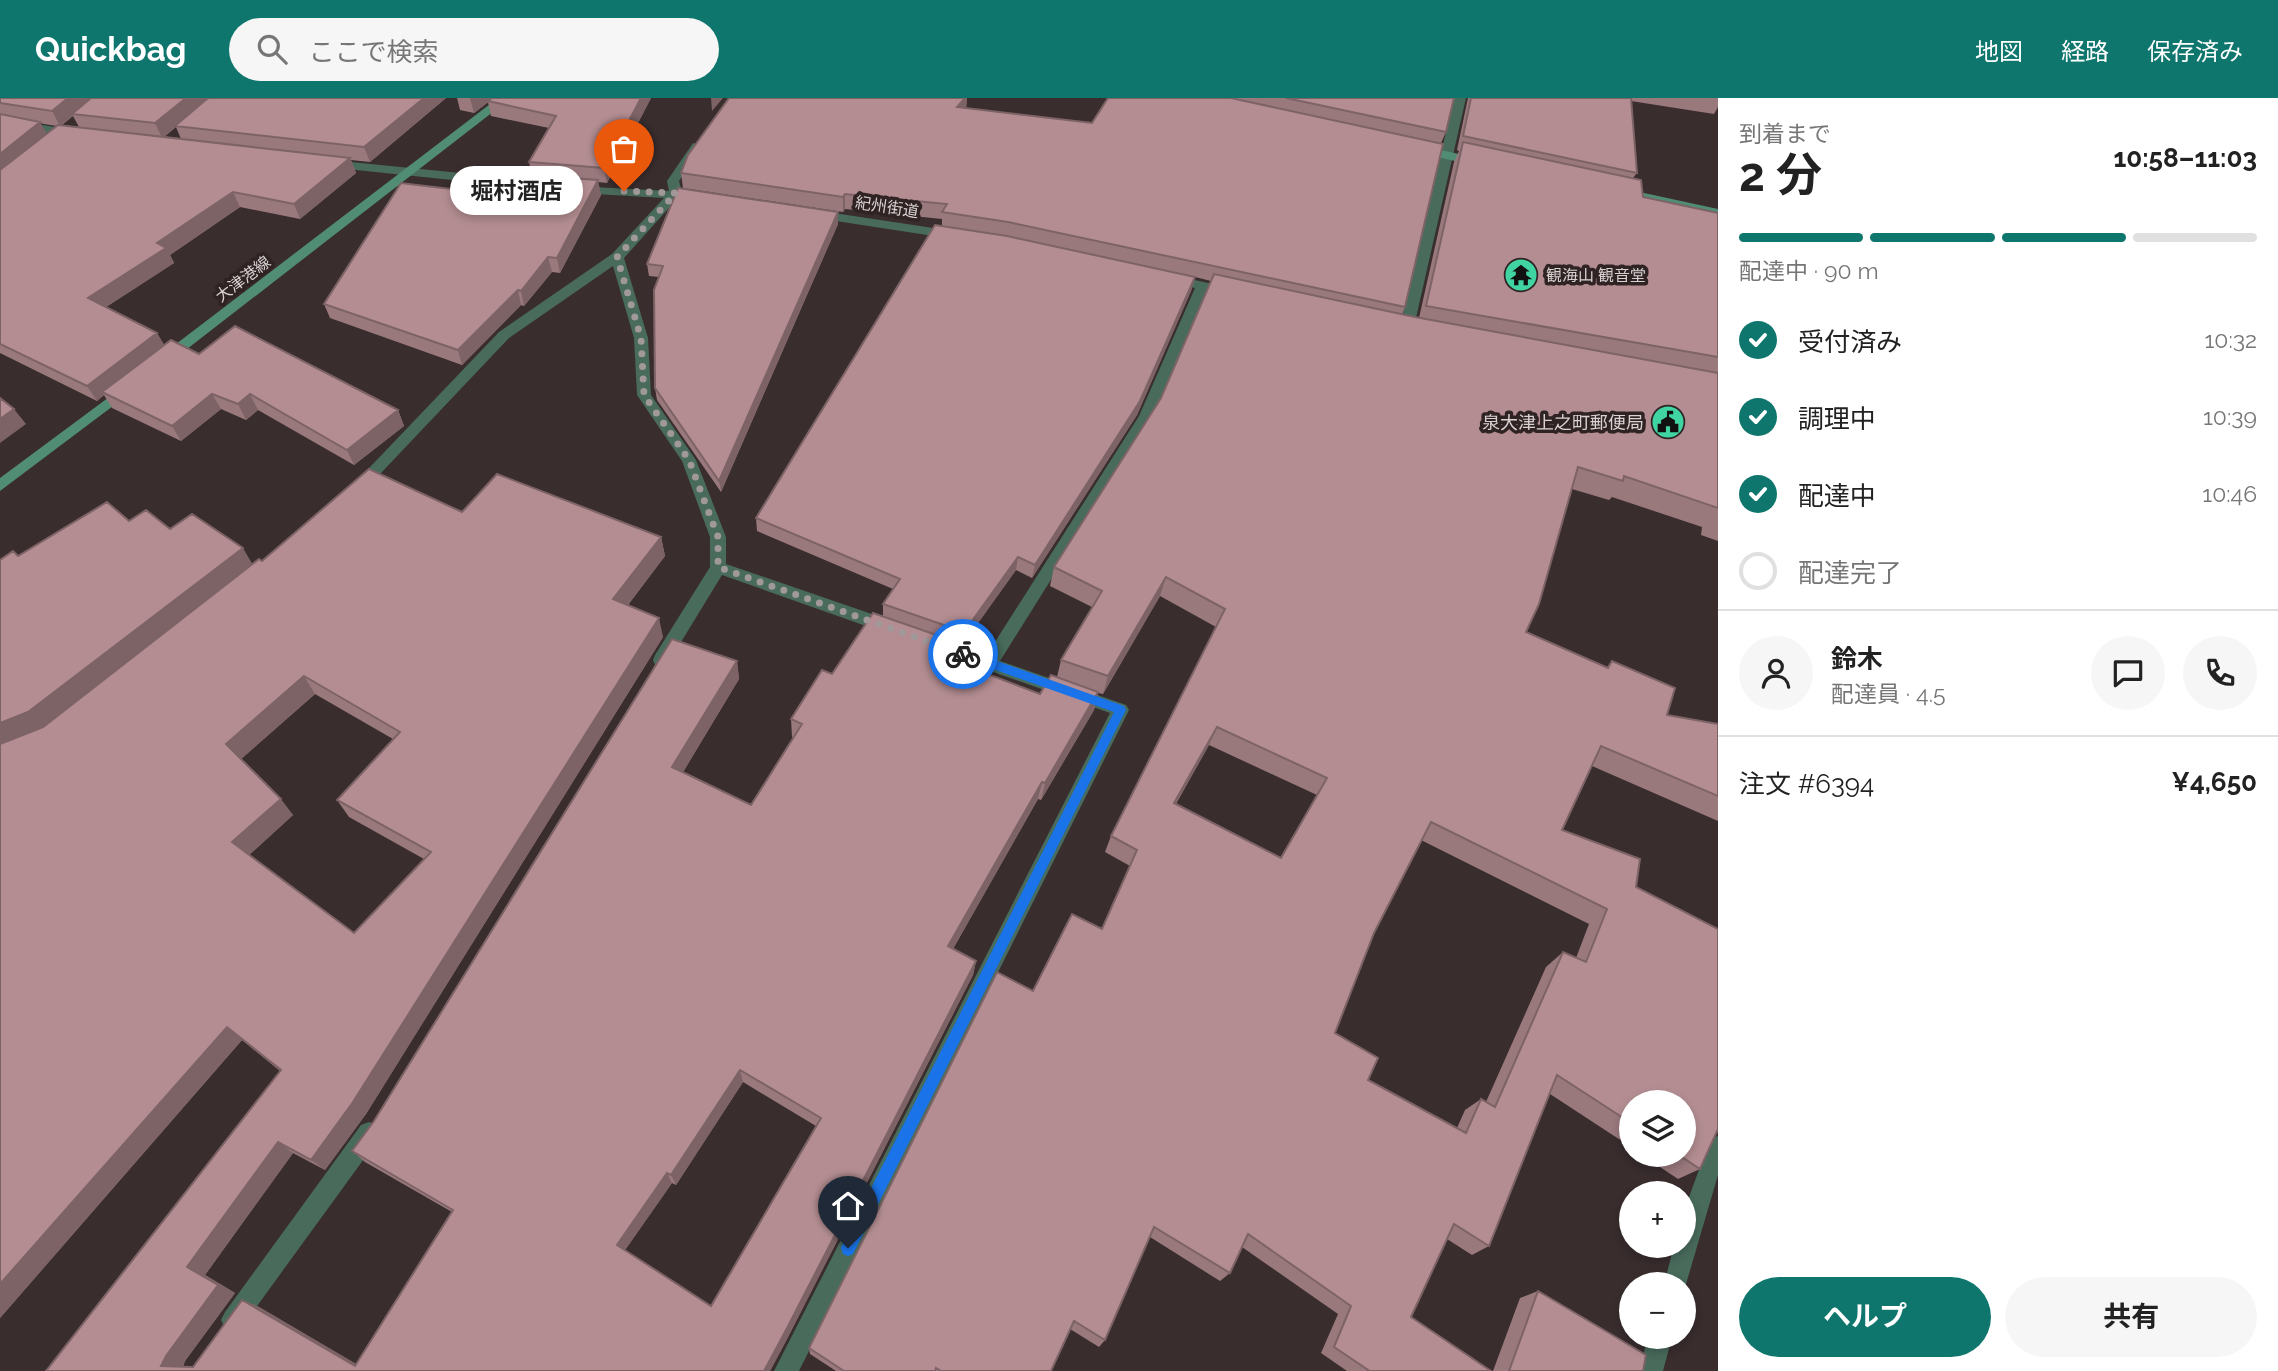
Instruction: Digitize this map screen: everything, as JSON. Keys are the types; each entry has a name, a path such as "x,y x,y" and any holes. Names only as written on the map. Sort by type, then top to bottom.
{"main road":[{"name":"大津港線","path":"0,486 505,98"},
{"path":"1406,146 1487,164"},
{"path":"1609,190 1718,213"}],"street":[{"path":"1406,331 1460,98"},
{"path":"0,121 88,136"},
{"path":"52,142 73,124"},
{"path":"676,193 673,181 709,129"},
{"path":"315,162 571,188 676,193 717,199"},
{"path":"343,501 372,475 504,335 617,257 676,193"},
{"name":"紀州街道","path":"799,212 964,237"},
{"path":"617,257 641,338 644,395 689,460 718,537 718,567 653,673"},
{"path":"1163,278 1243,295"},
{"path":"990,663 1146,417 1203,286"},
{"path":"718,567 1120,710 786,1371"},
{"path":"220,1337 376,1123"},
{"path":"1678,1272 1698,1202 1718,1147"},
{"path":"1651,1371 1657,1349"}],"building":[{"path":"0,98 68,98 52,111 0,103"},
{"path":"91,98 186,98 155,123 72,114"},
{"path":"208,98 424,98 364,147 175,126"},
{"path":"492,98 641,98 604,168 529,162 556,116 488,101"},
{"path":"729,98 965,98 957,107 1092,123 1108,98 1231,98 1443,144 1405,307 1008,222 942,212 947,204 845,194 843,197 681,173 688,155"},
{"path":"1286,98 1454,98 1446,132"},
{"path":"1471,98 1631,98 1637,173 1463,136"},
{"path":"0,114 40,122 0,154"},
{"path":"58,125 350,158 294,204 233,192 157,243 166,248 88,298 157,333 87,386 0,344 0,170"},
{"path":"1463,142 1641,180 1643,197 1718,213 1718,357 1426,306"},
{"path":"522,175 598,180 557,258 548,257 521,291 518,290 458,350 324,304 401,183 510,196"},
{"path":"678,188 838,212 719,481 655,388 654,290 663,266 647,264"},
{"path":"935,225 1007,236 1195,277 1140,401 1035,565 1018,557 964,632 883,604 900,579 756,518"},
{"path":"1214,274 1415,317 1718,373 1718,508 1624,476 1623,481 1578,467 1539,604 1526,632 1608,668 1612,661 1675,688 1667,715 1718,724 1718,796 1601,746 1562,830 1640,859 1636,887 1718,929 1718,1129 1700,1169 1696,1166 1696,1090 1619,1090 1619,1115 1557,1075 1489,1246 1454,1224 1411,1317 1491,1371 1367,1371 1334,1347 1351,1306 1248,1234 1230,1273 1154,1227 1105,1340 1074,1321 1051,1371 941,1371 936,1368 935,1371 844,1371 809,1348 997,972 1033,991 1072,914 1102,929 1137,850 1111,836 1225,609 1166,577 1108,676 1061,660 1102,591 1054,567 1161,398","holes":["1217,727 1327,778 1281,858 1174,803","1431,822 1607,909 1586,962 1563,952 1495,1107 1481,1099 1466,1133 1368,1080 1378,1058 1335,1033 1374,933"]},
{"path":"235,326 398,410 347,450 250,394 238,404 212,394 172,426 102,392 171,340 199,354"},
{"path":"0,398 14,409 0,419"},
{"path":"369,469 462,512 497,474 661,537 613,599 659,618 353,1102 311,1160 278,1142 187,1267 218,1285 161,1366 193,1367 242,1300 355,1366 453,1210 352,1151 374,1121 672,639 737,661 672,767 751,805 802,724 791,719 822,670 832,674 873,613 954,641 943,657 1040,694 1051,675 1098,692 1045,783 1042,782 948,946 976,961 764,1371 46,1371 281,1070 227,1027 0,1284 0,744 43,727 259,559 262,561","holes":["304,676 400,732 337,800 431,852 354,933 232,842 281,799 226,744","740,1070 821,1118 711,1306 617,1245 667,1173 671,1175"]},
{"path":"107,502 129,521 146,510 170,529 192,514 243,548 28,712 0,723 0,560 13,551 18,556"},
{"path":"1538,1291 1619,1339 1619,1349 1636,1349 1646,1355 1643,1371 1509,1371"}],"way so far":[{"path":"624,191 676,193 617,257 641,338 644,395 689,460 718,537 718,567 963,654"}],"place":[{"name":"堀村酒店","path":"624,191"},
{"name":"観海山 観音堂","path":"1521,275"},
{"name":"泉大津上之町郵便局","path":"1668,422"}],"route":[{"path":"848,1248 1120,710 963,654"}]}
